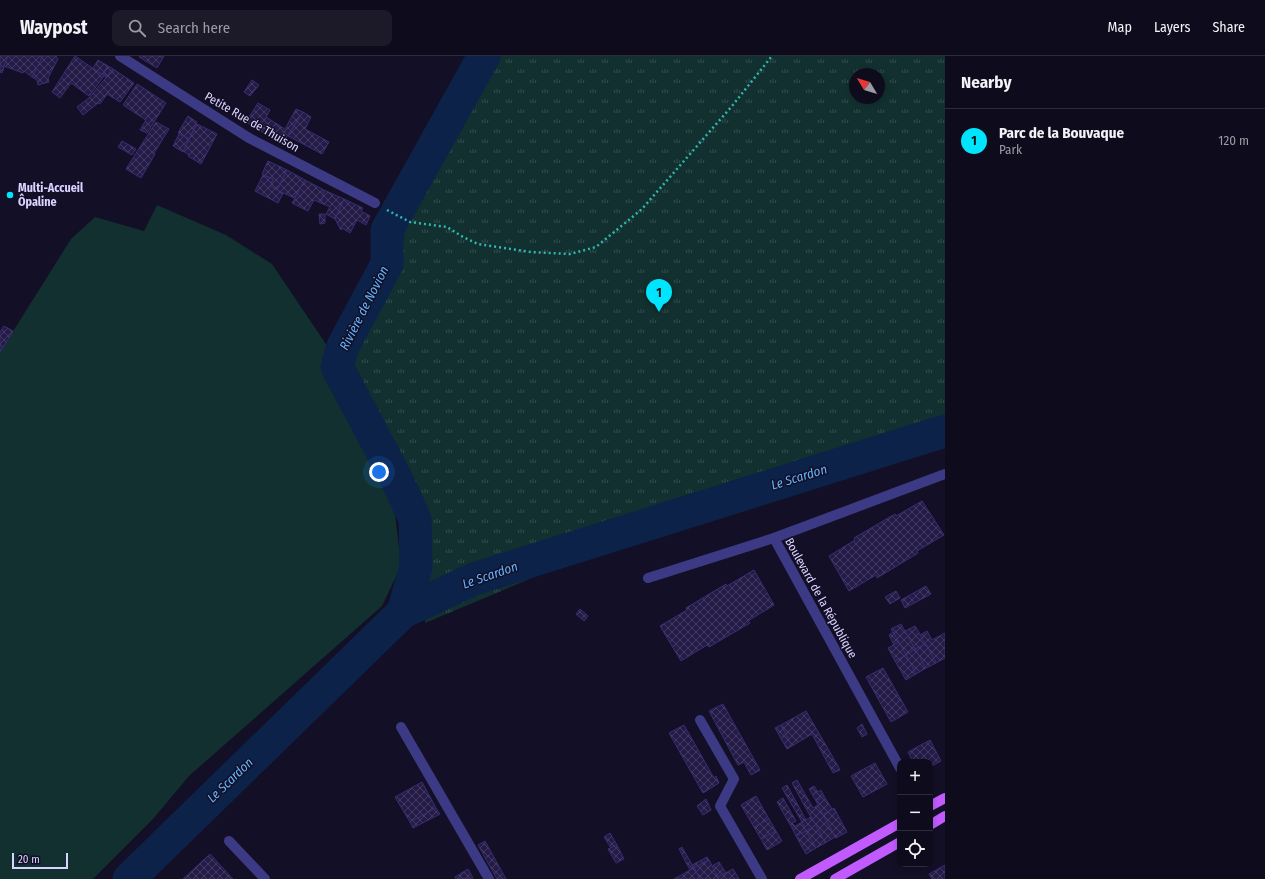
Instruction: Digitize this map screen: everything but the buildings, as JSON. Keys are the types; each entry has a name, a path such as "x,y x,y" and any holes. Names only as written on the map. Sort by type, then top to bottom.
{"main road":[{"path":"933,804 945,798"},
{"path":"933,822 945,816"},
{"path":"800,879 897,825"},
{"path":"834,879 897,844"}],"street":[{"name":"Petite Rue de Thuison","path":"120,56 249,138 375,203"},
{"name":"Boulevard de la République","path":"897,763 774,538 945,474"},
{"path":"648,578 774,538"},
{"path":"700,720 734,779 720,806 762,879"},
{"path":"401,727 489,879"},
{"path":"229,841 265,879"}],"path":[{"path":"388,210 410,222 447,226 463,237 478,244 531,252 570,254 596,247 642,209 727,112 772,56"}],"green space":[{"path":"473,56 945,56 945,443 553,569 425,623 425,516 350,355 398,269 404,236 384,221"},
{"path":"157,205 226,235 272,264 330,350 337,400 394,504 401,566 382,606 189,776 153,819 93,879 0,879 0,352 71,239 95,217 144,231"}],"waterway":[{"name":"Rivière de Novion","path":"403,612 416,567 415,519 395,476 337,367 343,346 387,264 387,230 484,56"},
{"name":"Le Scardon","path":"129,879 403,612 474,579 945,431"}],"place":[{"name":"Multi-Accueil Ôpaline","path":"10,195"},
{"name":"Parc de la Bouvaque","path":"659,312"}]}
